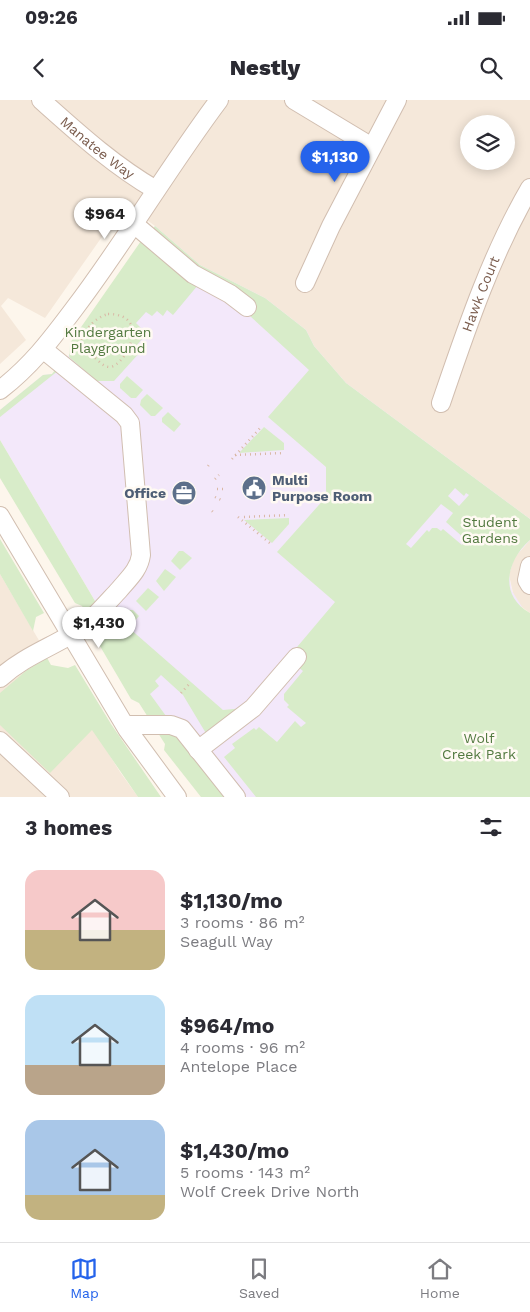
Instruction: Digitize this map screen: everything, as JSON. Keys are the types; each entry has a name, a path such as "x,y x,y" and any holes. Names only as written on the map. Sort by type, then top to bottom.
{"street":[{"name":"Manatee Way","path":"41,100 96,150 129,174 156,190"},
{"path":"0,390 22,373 44,350 105,269 156,190 219,100"},
{"path":"294,100 372,147"},
{"path":"305,283 397,100"},
{"name":"Hawk Court","path":"441,403 471,315 498,251 530,188"},
{"path":"134,224 193,274 230,294 247,307"},
{"path":"0,678 26,658 71,635 100,610 130,578 140,562 132,431 124,415 44,350"},
{"path":"0,516 125,725 177,797"},
{"path":"198,750 253,708 297,657"},
{"path":"125,725 177,726 188,736 236,797"},
{"path":"0,740 60,797"}],"path":[{"path":"108,314 119,315 129,322 133,332 132,343 125,353 115,365 106,366 81,346 81,338 97,318 108,314"},
{"path":"232,459 262,426"},
{"path":"235,455 284,453"},
{"path":"208,466 210,462"},
{"path":"215,479 219,475"},
{"path":"217,489 222,489"},
{"path":"216,497 221,500"},
{"path":"244,517 289,515"},
{"path":"238,517 271,544"},
{"path":"181,693 191,682"}],"shaded area":[{"path":"0,100 530,100 530,519 346,383 314,346 306,330 265,298 200,265 155,226 125,204 45,318 8,298 1,306 26,340 0,364"},
{"path":"155,226 200,265 265,298 306,330 314,346 346,383 530,519 530,540 514,558 509,575 512,591 522,607 373,797 225,797 157,706 0,440 0,410 43,375 52,374 69,355"},
{"path":"530,540 530,613 519,605 514,597 509,575 514,558"},
{"path":"0,574 44,649 50,665 54,666 120,772 138,797 0,797"}],"green space":[{"path":"155,226 200,265 265,298 306,330 314,346 346,383 530,519 530,540 516,557 509,577 513,597 520,606 530,613 530,797 256,797 224,757 235,748 232,744 254,728 256,730 259,727 277,742 295,721 301,727 306,723 287,707 289,705 284,700 284,694 303,671 298,667 292,653 335,602 277,552 326,497 326,467 268,417 309,370 203,273 152,230","holes":["455,488 464,496 466,493 469,495 459,506 448,496","441,504 453,513 446,522 466,540 462,545 443,529 441,531 437,528 432,528 429,532 427,530 411,548 406,544"]},
{"name":"Kindergarten Playground","path":"141,241 198,285 173,315 167,310 163,316 157,311 152,316 146,312 136,323 141,328 136,334 142,339 137,345 142,350 114,381 97,381 69,357 70,343"},
{"path":"55,370 59,370 0,417 0,410 43,375 52,374"},
{"path":"127,376 143,390 136,398 131,398 120,388 120,384"},
{"path":"147,394 163,408 155,416 151,416 140,405 141,400"},
{"path":"168,412 181,424 174,432 162,422 162,418"},
{"path":"264,427 284,443 284,450 239,453"},
{"path":"0,440 105,618 113,610 133,610 139,616 129,628 223,710 244,708 207,735 183,695 161,675 155,681 159,686 150,694 225,797 201,797 164,750 165,744 139,703 131,699 97,641 95,629 82,606 75,603 0,478"},
{"path":"289,518 289,524 272,543 244,520"},
{"path":"0,539 44,613 36,617 33,631 0,574"},
{"path":"179,551 183,551 192,558 180,570 171,561"},
{"path":"165,569 176,577 164,591 156,581"},
{"path":"148,588 159,597 146,611 136,601"},
{"path":"47,658 51,665 68,668 75,665 111,724 161,797 138,797 92,730 50,773 0,725 0,693 27,670"}],"place":[{"name":"Multi Purpose Room","path":"254,488"},
{"name":"Office","path":"184,493"}],"park label":[{"name":"Student Gardens","path":"490,530"},
{"name":"Wolf Creek Park","path":"479,746"}]}
